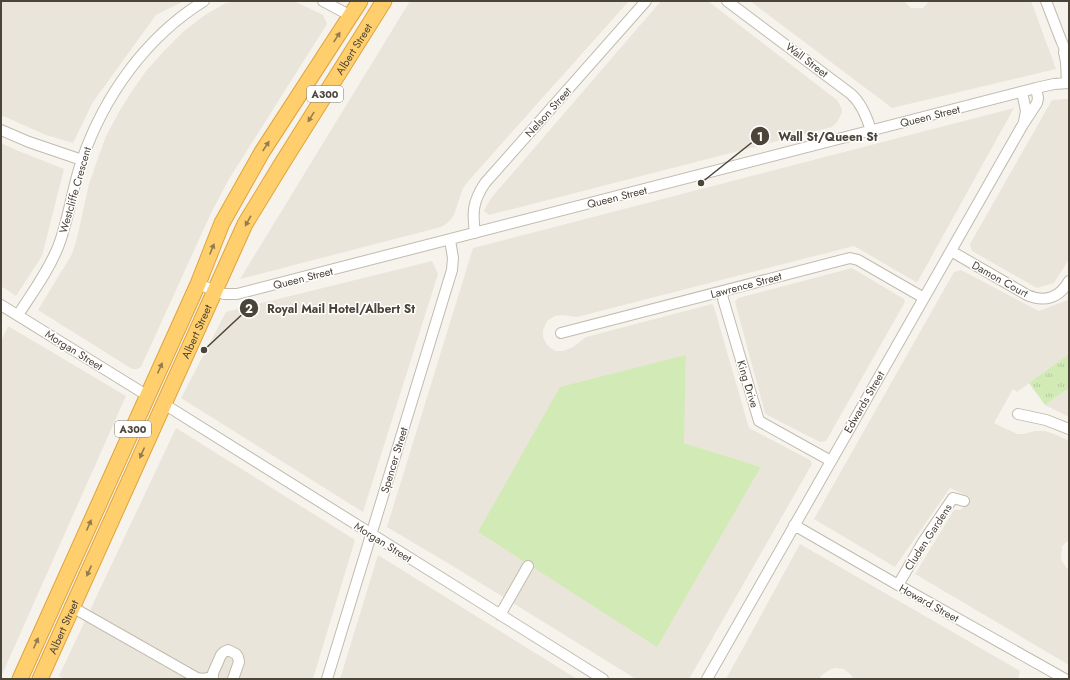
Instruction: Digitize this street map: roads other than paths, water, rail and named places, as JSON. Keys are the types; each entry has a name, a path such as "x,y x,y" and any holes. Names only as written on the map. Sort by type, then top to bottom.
{"highway":[{"name":"Albert Street","path":"21,675 198,284 222,223 262,152 360,1"},
{"name":"Albert Street","path":"38,679 245,224 384,1"}],"street":[{"name":"Westcliffe Crescent","path":"18,315 47,270 58,247 82,160 107,105 119,85 144,52 172,25 204,1"},
{"path":"323,1 351,16"},
{"name":"Nelson Street","path":"475,233 473,211 483,187 515,148 646,1"},
{"name":"Wall Street","path":"727,1 851,94 858,101 864,111 871,131"},
{"path":"1046,1 1069,59"},
{"path":"1061,40 1066,62 1068,83"},
{"name":"Queen Street","path":"198,284 224,294 237,294 1036,88 1068,83"},
{"name":"Edwards Street","path":"707,679 950,251 1022,126 1037,103 1038,99 1036,88"},
{"name":"Edwards Street","path":"1022,92 1026,114 1022,126"},
{"path":"1,130 39,146 82,160"},
{"name":"Spencer Street","path":"327,679 451,274 453,258 450,240"},
{"name":"Damon Court","path":"950,251 1025,294 1035,298 1044,299 1054,296 1062,291 1069,281"},
{"name":"Lawrence Street","path":"560,333 851,258 858,260 924,298"},
{"name":"King Drive","path":"721,292 759,421 831,461"},
{"name":"Morgan Street","path":"1,306 18,315 148,396"},
{"name":"Morgan Street","path":"164,404 603,679"},
{"path":"1018,414 1046,420 1069,429"},
{"name":"Cluden Gardens","path":"898,585 923,542 953,498 964,501"},
{"name":"Howard Street","path":"794,526 1065,679"},
{"path":"500,615 528,566"},
{"path":"72,607 197,678 213,678 214,670 222,654 228,650 236,654 239,662 233,679"},
{"path":"21,675 38,679"}],"place":[{"name":"Wall St/Queen St","path":"701,183"},
{"name":"Royal Mail Hotel/Albert St","path":"204,350"}]}
